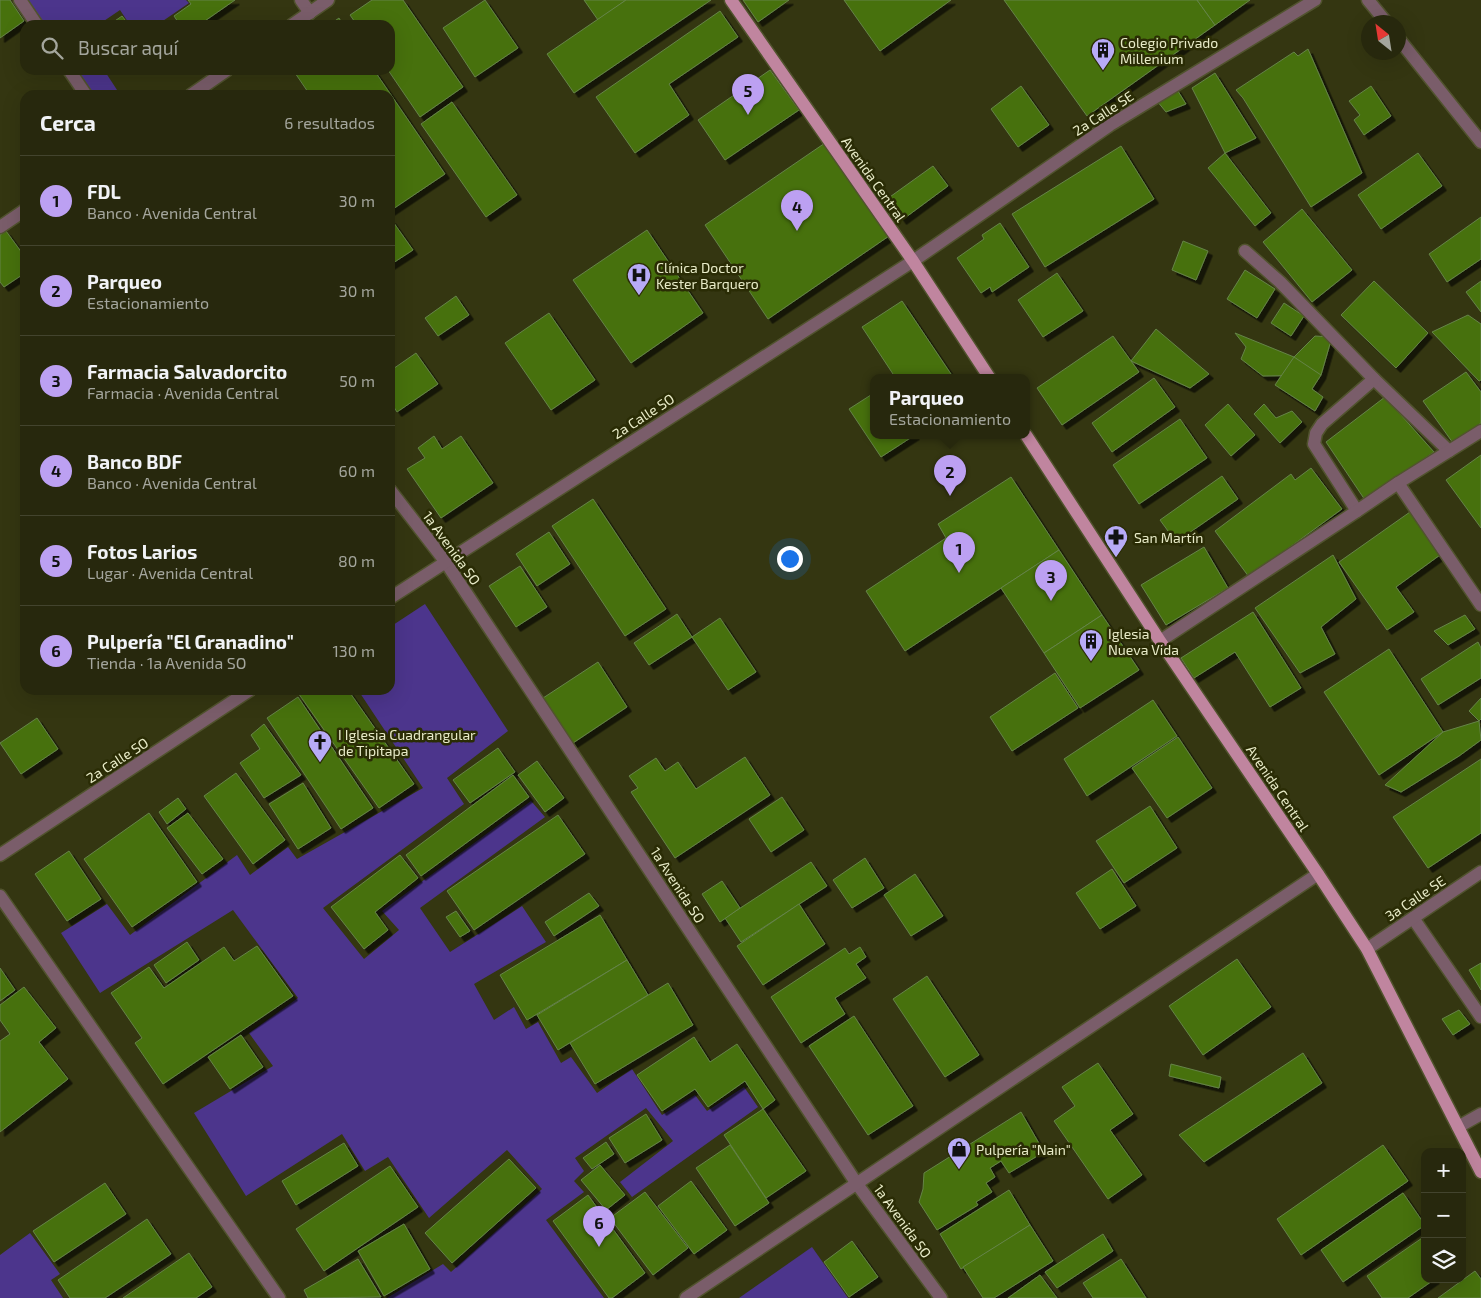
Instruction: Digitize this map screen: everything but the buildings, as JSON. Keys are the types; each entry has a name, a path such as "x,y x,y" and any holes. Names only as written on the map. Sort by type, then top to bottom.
{"main road":[{"name":"Avenida Central","path":"731,0 913,261 987,374"},
{"name":"Avenida Central","path":"1029,439 1160,641 1367,949 1481,1172"}],"street":[{"path":"20,0 34,20"},
{"path":"301,0 310,12"},
{"path":"299,20 328,0"},
{"name":"2a Calle SE","path":"913,261 1110,125 1315,0"},
{"path":"1368,0 1380,15"},
{"path":"1406,48 1481,142"},
{"path":"72,75 83,90"},
{"path":"198,90 220,75"},
{"path":"0,227 20,213"},
{"path":"1245,251 1280,282 1374,379 1450,451"},
{"name":"2a Calle SO","path":"395,595 913,261"},
{"path":"1357,512 1314,444 1316,433 1322,424 1374,379"},
{"path":"1160,641 1398,483 1481,431"},
{"path":"1398,483 1481,605"},
{"name":"1a Avenida SO","path":"395,496 446,561 857,1184 940,1298"},
{"name":"2a Calle SO","path":"0,855 242,695"},
{"name":"3a Calle SE","path":"1367,949 1481,872"},
{"path":"686,1298 1318,874"},
{"path":"0,896 279,1298"},
{"path":"1413,918 1481,1016"},
{"path":"1458,1127 1481,1114"}],"shaded area":[{"path":"26,0 186,0 189,3 164,20 127,20 120,10 105,20 40,20"},
{"path":"78,75 107,75 117,90 88,90"},
{"path":"425,604 508,731 447,778 464,804 323,908 364,959 399,930 382,911 531,801 545,817 420,908 450,952 522,906 546,942 474,984 494,1020 514,1007 526,1029 538,1022 561,1063 571,1057 597,1093 632,1069 662,1115 695,1095 707,1111 744,1087 758,1107 632,1197 620,1182 673,1141 646,1108 575,1158 584,1171 574,1181 584,1192 546,1220 604,1298 387,1298 443,1264 451,1272 542,1189 507,1150 429,1218 388,1157 365,1171 342,1134 246,1196 194,1113 273,1066 249,1033 298,998 233,910 100,993 61,933 107,904 130,935 237,855 250,875 288,847 297,859 423,788 361,695 395,695 395,624"},
{"path":"30,1233 60,1274 51,1280 63,1298 0,1298 0,1255"},
{"path":"812,1247 848,1298 739,1298"}],"place":[{"name":"Colegio Privado Millenium","path":"1103,71"},
{"name":"Fotos Larios","path":"748,115"},
{"name":"Banco BDF","path":"797,231"},
{"name":"Clínica Doctor Kester Barquero","path":"639,296"},
{"name":"Parqueo","path":"950,496"},
{"name":"San Martín","path":"1116,558"},
{"name":"FDL","path":"959,573"},
{"name":"Farmacia Salvadorcito","path":"1051,601"},
{"name":"Iglesia Nueva Vida","path":"1091,662"},
{"name":"I Iglesia Cuadrangular de Tipitapa","path":"320,763"},
{"name":"Pulpería \"Nain\"","path":"959,1170"},
{"name":"Pulpería \"El Granadino\"","path":"599,1247"}]}
